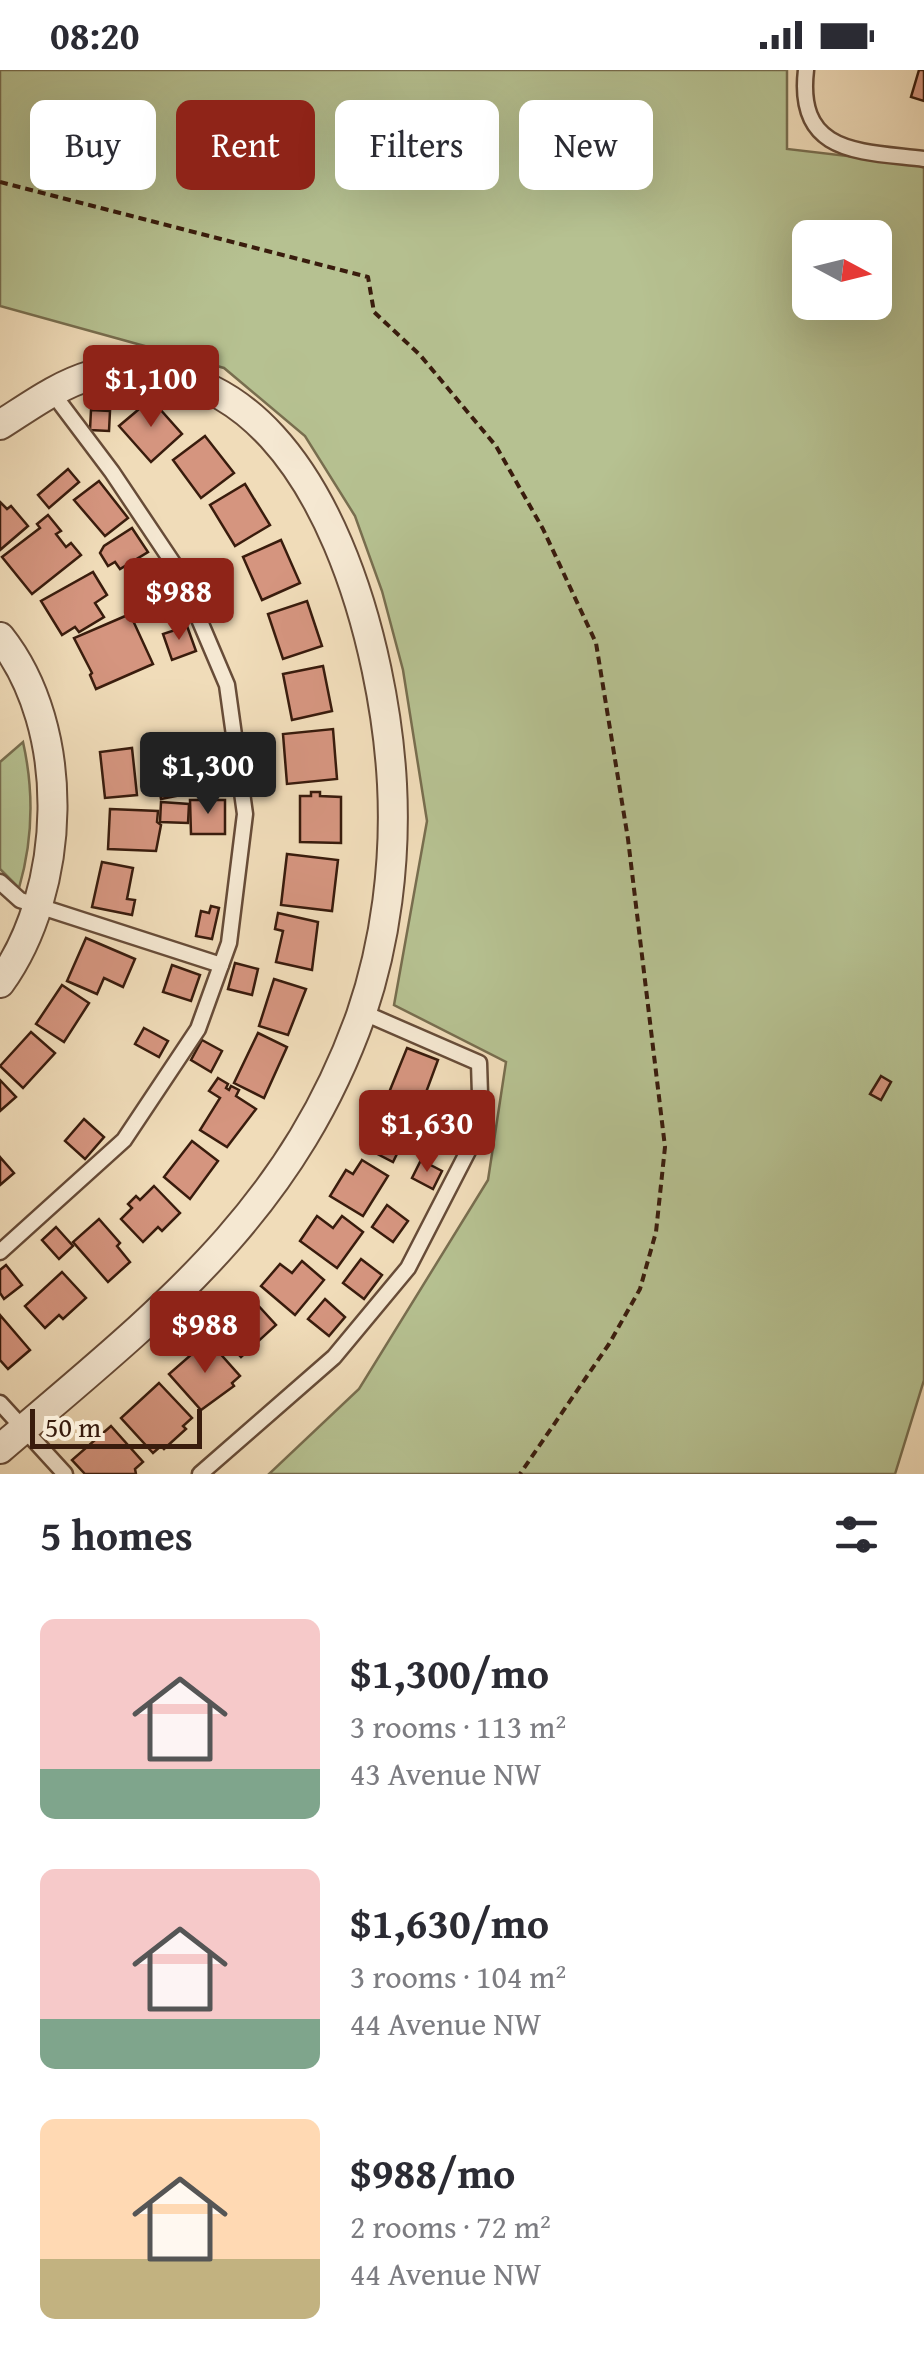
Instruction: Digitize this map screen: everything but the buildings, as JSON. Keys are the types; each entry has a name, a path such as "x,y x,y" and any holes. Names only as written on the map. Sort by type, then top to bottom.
{"street":[{"path":"0,425 51,392 94,375 116,372 160,373 202,385 233,402 262,425 304,482 348,571 369,636 390,749 392,787 390,878 362,1012 325,1100 294,1153 254,1212 196,1277 0,1449"},
{"path":"0,636 30,691 49,765 51,838 38,906 18,956 0,984"}],"lane":[{"path":"806,70 806,111 828,140 852,150 924,159"},
{"path":"0,1252 124,1140 198,1029 229,944 245,814 227,685 179,572 112,472 51,392"},
{"path":"0,882 14,897 221,965"},
{"path":"200,1474 334,1357 408,1268 481,1126 478,1064 362,1012"},
{"path":"0,1403 64,1474"}],"path":[{"path":"0,182 368,276 374,312 420,354 496,446 542,529 596,643 628,839 665,1147 656,1232 640,1289 610,1344 520,1474"}],"green space":[{"path":"0,70 787,70 787,149 924,165 924,1380 895,1474 269,1474 359,1389 488,1180 506,1062 394,1005 427,821 403,670 382,591 355,516 305,436 224,368 0,306"},
{"path":"23,742 30,815 19,888 0,869 0,762"}]}
